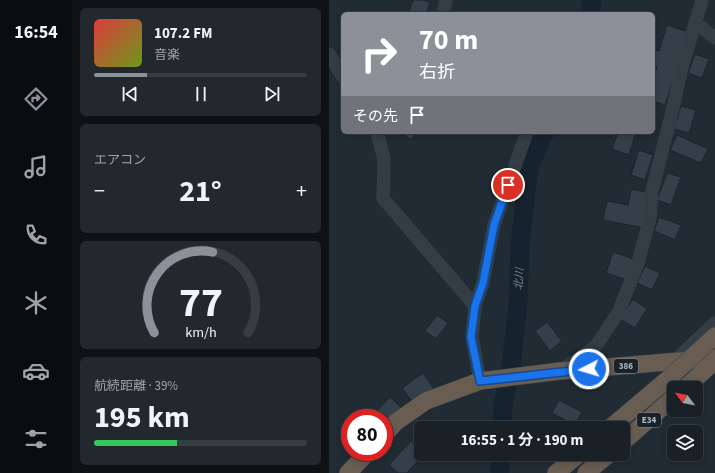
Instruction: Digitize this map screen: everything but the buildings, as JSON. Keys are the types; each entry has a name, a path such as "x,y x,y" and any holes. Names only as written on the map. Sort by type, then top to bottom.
{"highway":[{"name":"E34","path":"618,421 715,336"},
{"name":"386","path":"393,426 426,401 485,380 561,371 715,359"},
{"path":"692,381 715,359"},
{"name":"E34","path":"630,436 667,403"},
{"path":"348,473 359,461"},
{"path":"556,473 571,461"},
{"path":"586,473 601,461"}],"street":[{"path":"443,12 446,0"},
{"path":"561,371 596,346 619,311 638,263 650,218 652,191 681,71 696,23 701,0"},
{"path":"696,23 715,38"},
{"path":"329,54 341,74"},
{"path":"378,134 384,159 383,199 475,306"},
{"path":"485,380 471,337 475,306 483,283 494,225 526,134"},
{"path":"673,362 715,323"}],"waterway":[{"name":"北川","path":"590,12 592,0"},
{"name":"北川","path":"502,421 503,404 511,369 518,302 520,246 527,181 530,166 544,134"},
{"name":"北川","path":"500,473 501,461"}],"route":[{"path":"508,185 494,225 483,283 475,306 471,337 480,381 589,369"}]}
